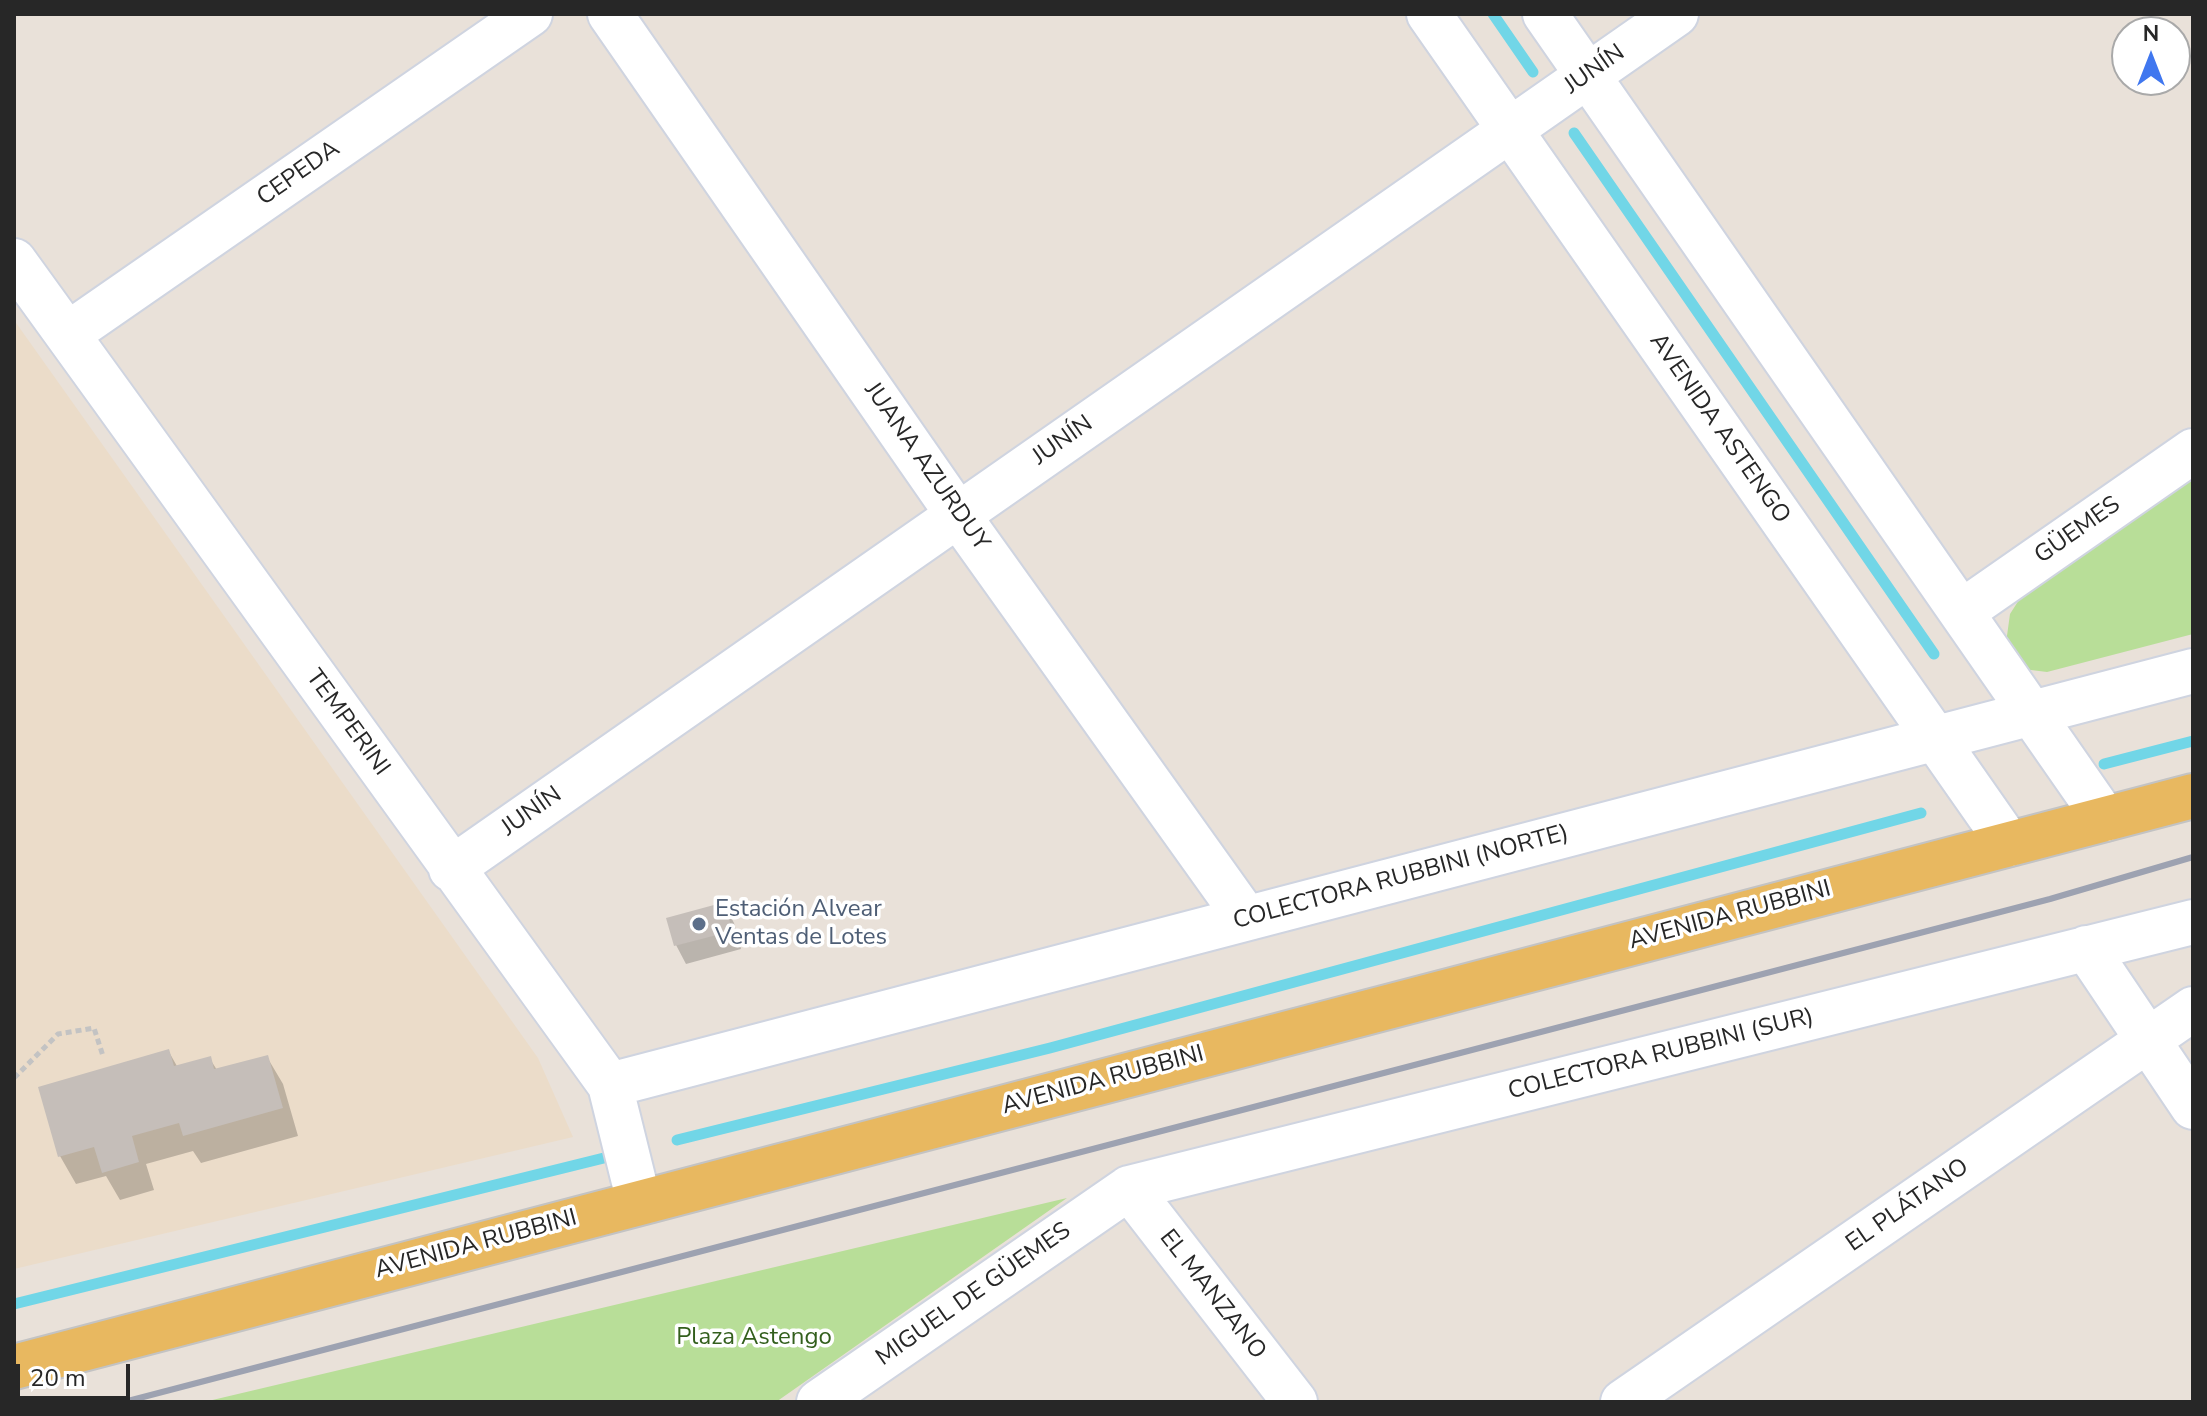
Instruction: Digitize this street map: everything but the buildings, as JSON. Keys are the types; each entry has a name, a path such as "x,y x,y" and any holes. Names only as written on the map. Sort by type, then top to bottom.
{"main road":[{"name":"AVENIDA RUBBINI","path":"14,1367 2193,796"}],"street":[{"name":"CEPEDA","path":"68,334 530,14"},
{"name":"JUANA AZURDUY","path":"610,14 958,515 1246,918"},
{"name":"AVENIDA ASTENGO","path":"1429,14 2009,844"},
{"path":"1545,14 2105,819"},
{"name":"JUNÍN","path":"451,869 1676,14"},
{"name":"TEMPERINI","path":"14,261 610,1085 639,1202"},
{"name":"GÜEMES","path":"1963,611 2193,451"},
{"name":"COLECTORA RUBBINI (NORTE)","path":"610,1085 2193,671"},
{"name":"COLECTORA RUBBINI (SUR)","path":"1129,1188 2086,948 2188,930"},
{"path":"2086,948 2193,1107"},
{"name":"EL PLÁTANO","path":"1623,1402 2193,1009"},
{"name":"MIGUEL DE GÜEMES","path":"819,1402 1129,1188"},
{"name":"EL MANZANO","path":"1129,1188 1295,1402"}],"path":[{"path":"14,1078 58,1034 94,1028 103,1056"}],"shaded area":[{"path":"14,320 538,1058 573,1137 14,1269"}],"green space":[{"path":"2193,474 2193,634 2047,672 2023,669 2006,643 2010,614 2024,592"},
{"name":"Plaza Astengo","path":"1067,1198 776,1402 204,1402"}],"waterway":[{"path":"1493,14 1533,72"},
{"path":"1574,133 1934,654"},
{"path":"2104,764 2193,741"},
{"path":"677,1140 1050,1048 1921,813"},
{"path":"14,1304 616,1155"}],"railway":[{"path":"124,1402 2050,899 2193,857"}],"place":[{"name":"Estación Alvear Ventas de Lotes","path":"699,924"}]}
